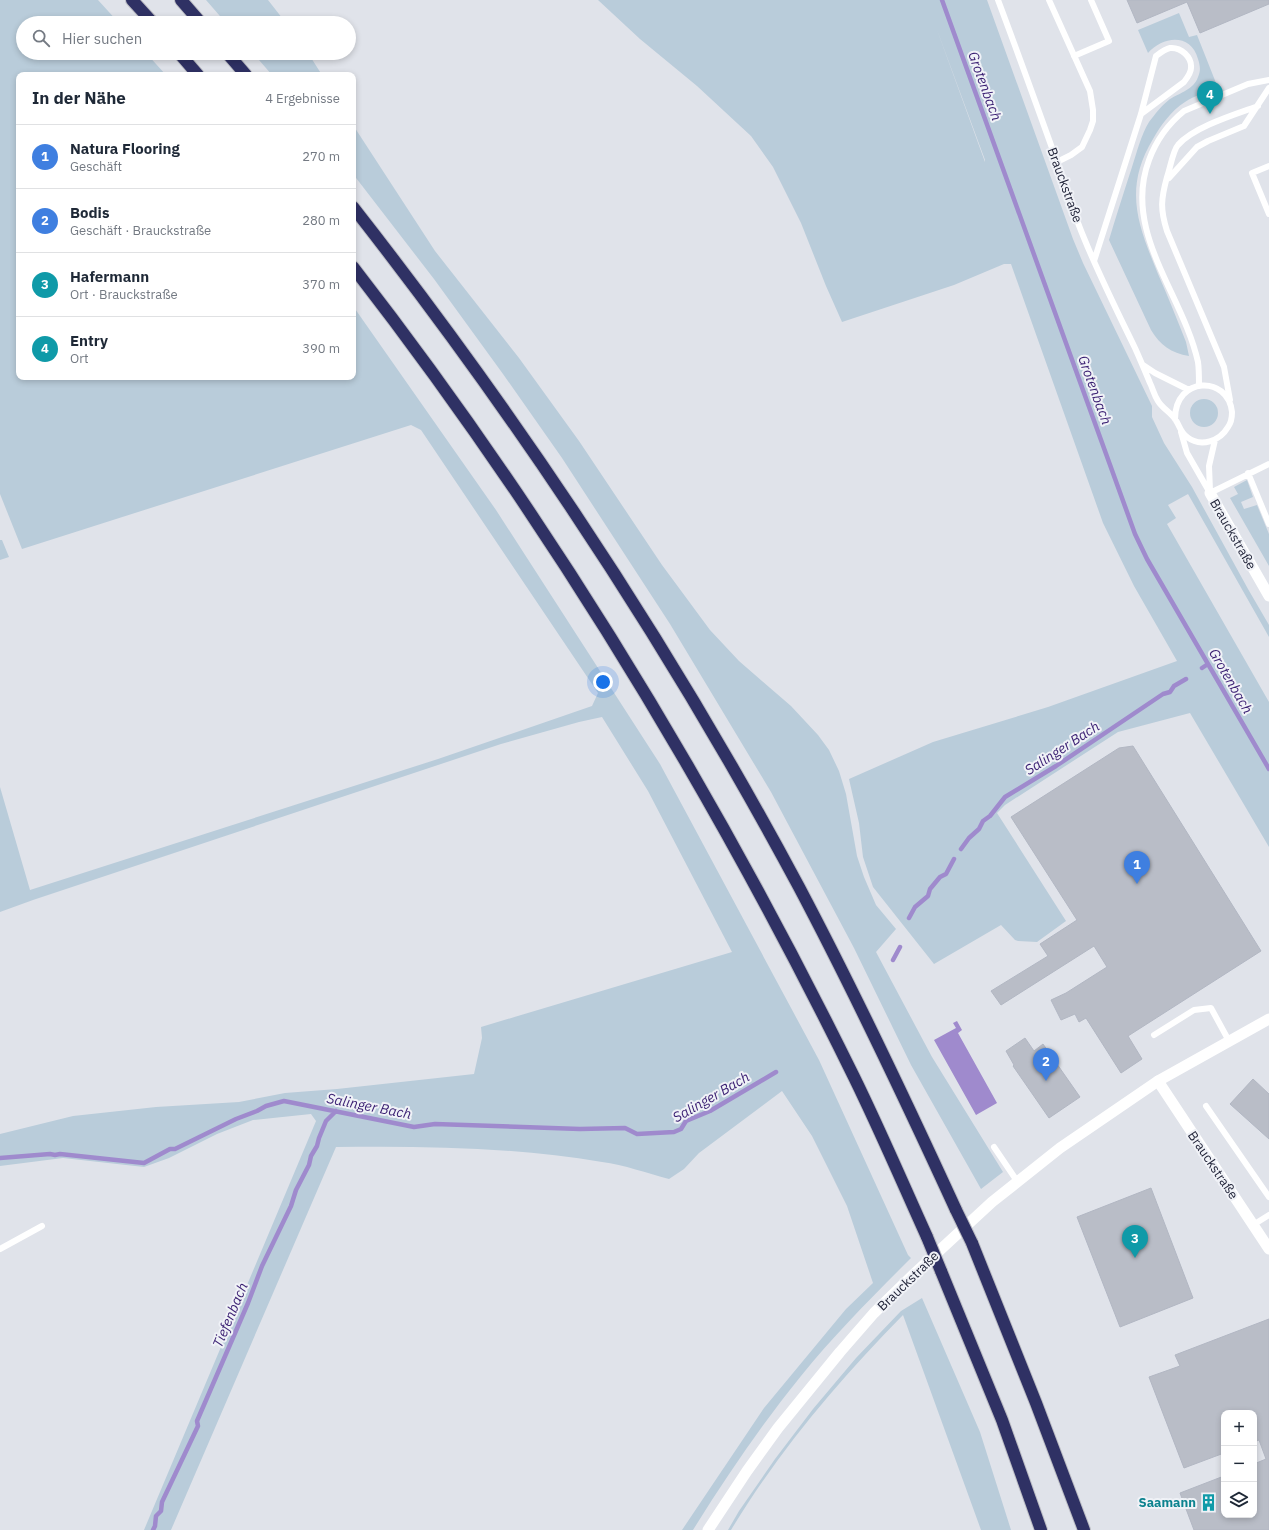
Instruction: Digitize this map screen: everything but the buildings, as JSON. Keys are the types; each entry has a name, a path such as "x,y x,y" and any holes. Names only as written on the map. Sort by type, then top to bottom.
{"highway":[{"path":"132,0 147,16"},
{"path":"181,0 195,16"},
{"path":"185,60 195,72"},
{"path":"233,60 243,72"},
{"path":"356,210 474,366 551,476 625,590 689,694 741,782 799,887 890,1067 972,1243 1084,1530"},
{"path":"356,272 391,316 517,494 595,613 673,740 707,799 814,998 855,1080 927,1237 1002,1420 1041,1530"},
{"path":"1077,1509 1090,1530"}],"street":[{"name":"Brauckstraße","path":"1210,493 1269,596"},
{"name":"Brauckstraße","path":"708,1530 746,1471 778,1428 840,1352 874,1313 903,1284 992,1202 1067,1143 1158,1081 1269,1019"},
{"name":"Brauckstraße","path":"1158,1081 1269,1250"}],"lane":[{"name":"Brauckstraße","path":"998,0 1079,224 1094,261 1143,365 1158,401 1175,419 1181,432 1187,453 1210,493"},
{"path":"1050,0 1090,91 1093,110 1093,121 1082,147 1071,155 1057,162"},
{"path":"1074,56 1109,41 1091,0"},
{"path":"1094,261 1141,114 1156,56 1170,48 1178,49 1186,54 1190,61 1191,68 1189,76 1184,82 1141,114"},
{"path":"1199,386 1198,362 1190,337 1151,244 1145,225 1142,206 1142,186 1146,168 1153,149 1164,132 1184,111 1248,84 1269,80"},
{"path":"1166,181 1198,147 1208,141 1244,126 1269,88"},
{"path":"1181,432 1189,439 1198,442 1215,440 1224,434 1230,425 1232,414 1224,367 1167,231 1162,215 1162,202 1166,181 1177,146 1190,135 1202,128 1258,106"},
{"path":"1269,166 1252,173 1269,214"},
{"path":"1143,365 1155,373 1189,390"},
{"path":"1175,419 1175,410 1182,395 1199,386 1209,386 1218,389 1225,395 1230,403"},
{"name":"Brauckstraße","path":"1210,493 1209,466 1215,440"},
{"path":"1210,493 1269,464"},
{"path":"1248,473 1269,524"},
{"path":"1154,1036 1194,1010 1211,1008 1229,1041"},
{"path":"1206,1106 1269,1197"},
{"path":"994,1148 1017,1181"},
{"path":"1253,1225 1269,1214"},
{"path":"0,1249 42,1226"}],"shaded area":[{"path":"0,0 98,0 113,16 16,16 16,60 152,60 163,72 16,72 16,380 356,380 356,310 496,510 660,764 819,1060 908,1255 911,1258 868,1301 801,1376 745,1451 693,1530 682,1530 764,1408 846,1309 873,1283 847,1206 812,1136 782,1091 699,1153 684,1169 669,1179 610,1163 536,1153 436,1147 336,1147 171,1530 144,1530 316,1121 311,1114 253,1120 217,1134 169,1158 144,1167 63,1158 0,1166 0,1134 73,1116 156,1107 239,1102 285,1093 337,1089 474,1074 482,1038 481,1027 732,952 648,791 602,717 501,744 0,912 0,787 30,890 438,759 592,706 598,693 421,430 411,425 22,549 0,494"},
{"path":"206,0 268,0 281,16 220,16"},
{"path":"598,0 987,0 1073,239 1083,263 1152,406 1152,417 1164,443 1192,487 1269,625 1269,637 1188,494 1168,505 1176,518 1167,524 1269,702 1269,847 1190,713 1118,732 1005,805 997,813 1066,921 1037,942 1015,940 1001,925 934,964 873,887 863,857 859,823 849,779 933,742 1048,707 1177,661 1134,586 1103,523 1011,264 1004,264 954,285 842,322 801,223 773,167 751,136 697,86 640,39","holes":["936,27 985,160 985,162"]},
{"path":"1179,13 1189,37 1197,35 1218,88 1189,100 1175,110 1167,119 1156,134 1144,157 1138,174 1136,191 1140,223 1145,239 1186,342 1189,356 1177,353 1167,348 1154,335 1109,240 1139,144 1146,127 1164,104 1190,88 1199,75 1200,68 1198,59 1189,45 1183,41 1169,41 1154,47 1148,53 1138,30"},
{"path":"259,60 312,60 320,72 269,72"},
{"path":"356,130 435,251 519,358 579,441 662,565 710,630 739,661 791,706 818,735 829,750 839,771 846,794 857,856 864,877 876,905 896,929 876,952 932,1057 1003,1172 981,1189 911,1065 854,948 771,792 670,624 562,458 434,279 356,178"},
{"path":"1204,399 1214,403 1218,413 1214,423 1204,427 1194,423 1190,413 1194,403"},
{"path":"1247,480 1253,497 1241,502 1244,509 1257,505 1269,534 1269,566 1230,498 1238,494 1234,487"},
{"path":"0,540 2,540 9,557 0,560"},
{"path":"957,1021 962,1030 958,1033 997,1103 976,1115 934,1040 956,1028 953,1023"},
{"path":"922,1298 980,1432 1011,1530 981,1530 903,1315 833,1391 789,1445 749,1501 731,1530 728,1530 739,1511 775,1459 813,1409 856,1358 901,1311"}],"waterway":[{"name":"Grotenbach","path":"942,0 1135,534 1147,559 1269,769"},
{"name":"Grotenbach","path":"1202,668 1208,664"},
{"name":"Salinger Bach","path":"961,849 969,838 979,829 983,821 990,816 1005,797 1056,766 1163,694 1170,692 1174,686 1186,679"},
{"name":"Salinger Bach","path":"909,918 915,907 928,896 930,889 940,877 946,874 954,859"},
{"name":"Salinger Bach","path":"893,960 900,947"},
{"name":"Salinger Bach","path":"0,1158 60,1154 144,1163 170,1149 175,1149 236,1119 266,1106 284,1101 414,1127 435,1124 580,1129 625,1128 637,1134 674,1132 681,1129 686,1121 710,1111 776,1072"},
{"name":"Tiefenbach","path":"153,1530 156,1516 161,1511 162,1502 198,1426 197,1421 248,1303 262,1266 291,1206 296,1190 309,1165 311,1156 317,1146 326,1121 336,1111"}],"place":[{"name":"Entry","path":"1210,114"},
{"name":"Natura Flooring","path":"1137,884"},
{"name":"Bodis","path":"1046,1081"},
{"name":"Hafermann","path":"1135,1258"},
{"name":"Saamann","path":"1209,1502"}]}
